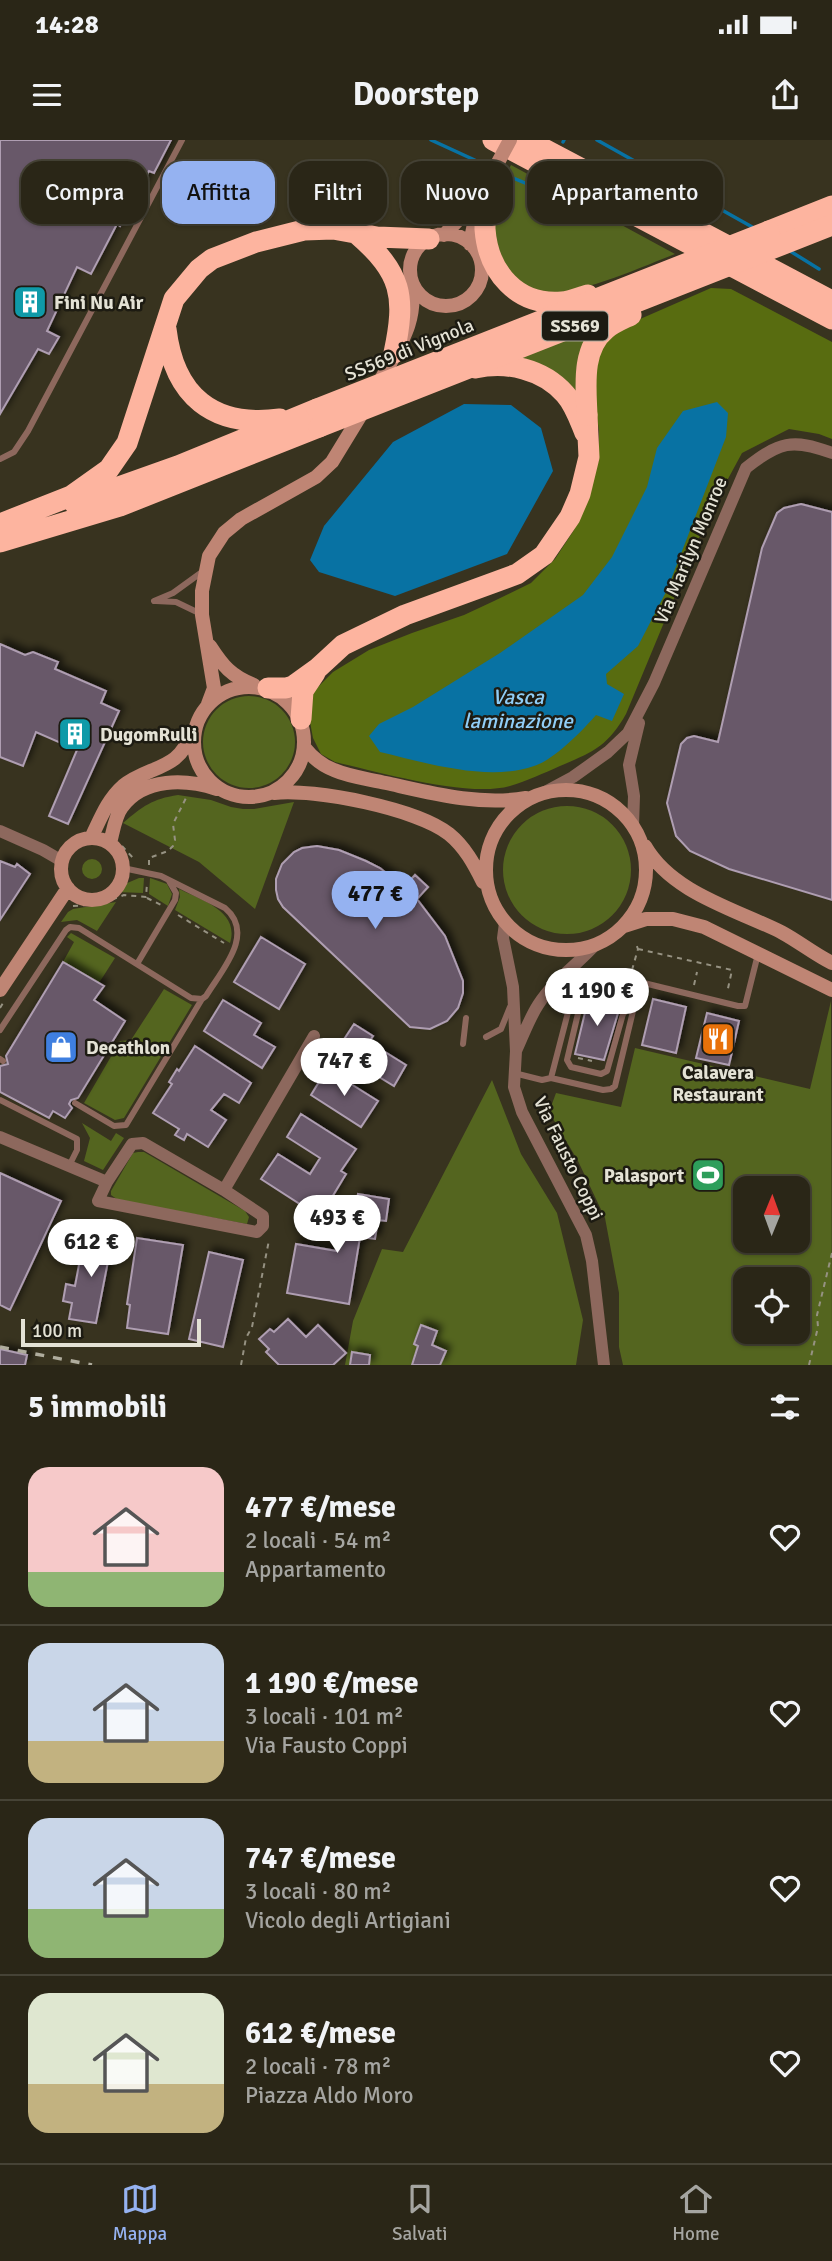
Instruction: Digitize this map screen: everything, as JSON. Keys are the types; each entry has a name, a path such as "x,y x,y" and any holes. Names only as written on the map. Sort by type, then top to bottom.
{"highway":[{"path":"493,140 832,319"},
{"path":"527,140 832,301"},
{"name":"SS569 di Vignola","path":"0,542 120,506 313,418 631,285 832,206"},
{"path":"485,224 489,252 498,272 522,295 540,301 564,302 631,285"},
{"name":"SS569 di Vignola","path":"0,524 102,493 313,418 449,375 832,225"},
{"path":"0,524 71,496 108,470 127,443 174,299 184,284 212,259 256,242 304,230 333,229 357,234 437,237"},
{"path":"357,234 387,264 396,279 400,294 400,315 394,353"},
{"path":"265,688 293,686 344,645 405,615 517,574 544,555 570,517 587,471 588,358 605,330 630,315 696,288 793,240"},
{"path":"165,323 169,350 176,370 191,394 211,411 237,420 313,418"},
{"path":"449,375 494,365 524,369 541,376 565,394 588,439"},
{"path":"301,719 303,691 318,668"}],"street":[{"path":"499,161 510,140"},
{"path":"90,838 110,799 128,782 176,759 187,747 192,726 208,704 214,688 202,615 202,591 209,556 224,533 241,519 316,477 331,462 356,424 408,328 414,299 411,279 413,256 423,243 437,237 450,224"},
{"path":"470,244 475,224"},
{"path":"408,328 419,318 464,301 477,288 481,279 480,260 470,244 458,237 437,237"},
{"path":"411,279 420,295 437,305 446,306"},
{"name":"Via Marilyn Monroe","path":"545,792 573,777 608,752 628,733 648,696 746,468 762,455 783,444 811,445 832,453"},
{"path":"205,637 218,659 232,674 284,699 301,719 304,747 301,762 282,786 269,793"},
{"path":"208,704 230,689 246,686 265,688"},
{"name":"Via Marilyn Monroe","path":"636,831 629,765 648,696"},
{"path":"199,718 193,746 197,760 208,778 230,795"},
{"path":"304,747 320,762 334,770 418,791 512,801 565,789 594,795 620,810 651,857 679,881 705,897 783,933 832,963"},
{"path":"113,841 90,838 75,842 64,854 63,880 68,888 83,899 103,898 118,886 123,868 113,841 121,807 148,787 185,782 230,795 254,797 293,791 315,792 365,803 435,825 459,843 470,856 505,923 527,940 540,946 568,950 596,944 623,927 646,919 673,919 704,927 832,990"},
{"path":"488,891 485,863 492,837 508,814 530,797"},
{"path":"0,831 62,861"},
{"path":"623,927 637,907 645,884 644,851 636,831"},
{"path":"0,990 68,888"},
{"name":"Via Fausto Coppi","path":"505,923 503,938 513,988 516,1051 514,1087 522,1112 586,1235 592,1261 604,1365"},
{"name":"Via Fausto Coppi","path":"516,1051 538,1005 560,977 596,944"},
{"path":"224,1190 314,1036"},
{"path":"0,1137 107,1182"},
{"path":"143,1143 224,1190 263,1216 264,1226 257,1232 98,1201 132,1144 143,1143"}],"lane":[{"path":"0,459 14,452 28,431 183,140"},
{"path":"202,615 176,602 154,601 173,593 207,569"},
{"path":"75,1103 114,1126 126,1125 235,948 238,929 232,914 225,908 155,874 123,868"},
{"path":"137,964 176,900 176,893 167,879"},
{"path":"0,1030 70,927 79,928 191,998 202,999"},
{"path":"551,1078 573,993 595,976 611,975 745,1006 758,952"},
{"path":"586,982 567,1060 571,1067 601,1074 607,1071 623,1014 636,1001"},
{"path":"514,1073 542,1080 551,1078 603,1090 611,1089 615,1086 640,982"},
{"path":"486,1037 501,1029 510,1011 513,988"},
{"path":"463,1044 466,1018"},
{"path":"0,1100 77,1139 76,1150 69,1166"}],"path":[{"path":"113,841 134,860 149,866 149,858 168,851 173,846 173,824 187,796 178,795"},
{"path":"146,897 148,878"},
{"path":"100,904 124,895 146,897 165,908"},
{"path":"174,912 229,946"},
{"path":"631,975 638,948 636,944"},
{"path":"638,948 732,970 727,993"},
{"path":"693,990 697,972"},
{"path":"587,993 611,1000 612,995 628,994"},
{"path":"241,1365 246,1338 253,1327 269,1241 264,1226"},
{"path":"809,1365 818,1327 817,1315 832,1253"}],"green space":[{"path":"513,166 527,174 527,224 620,224 675,254 586,287 551,293 528,288 497,264 492,224 513,224"},
{"path":"711,288 731,289 832,342 832,439 789,429 742,453 709,514 626,714 613,734 599,747 582,756 523,782 492,789 471,789 423,782 335,762 321,754 313,738 310,722 312,693 333,672 369,650 464,615 531,583 555,559 574,530 599,460 599,430 594,400 597,353 608,337 631,323"},
{"path":"596,325 588,337 577,366 577,386 582,411 511,361"},
{"path":"249,696 267,699 282,709 292,724 295,742 292,760 282,775 267,785 249,788 231,785 216,775 206,760 203,742 206,724 216,709 231,699"},
{"path":"178,795 243,809 294,802 255,909 199,862 123,823 148,804"},
{"path":"567,806 591,811 612,825 626,846 631,870 626,894 612,915 591,929 567,934 543,929 522,915 508,894 503,870 508,846 522,825 543,811"},
{"path":"88,859 96,859 102,869 96,879 88,879 82,873 82,865"},
{"path":"144,878 143,893 117,892 125,884"},
{"path":"150,878 167,884 172,894 168,906 149,894"},
{"path":"179,889 207,902 224,915 232,932 230,943 175,910 180,897"},
{"path":"116,902 97,931 77,920 61,922 73,909"},
{"path":"71,933 115,958 99,983 63,962 74,942 67,937"},
{"path":"164,989 192,1005 124,1118 115,1120 84,1103 120,1041 131,1040"},
{"name":"Palasport","path":"831,1001 832,1365 623,1365 619,1347 619,1293 605,1218 578,1161 549,1112 556,1093 621,1107 635,1048 810,1089"},
{"path":"492,1080 521,1154 557,1213 583,1320 576,1365 345,1365 353,1321 382,1249 403,1252"},
{"path":"82,1123 111,1141 116,1133 124,1138 103,1170 84,1161 90,1138"},
{"path":"144,1152 245,1211 249,1217 247,1224 118,1200 111,1195 111,1191 133,1153"}],"water":[{"name":"Vasca laminazione","path":"717,402 728,413 726,437 667,590 638,646 606,674 607,684 624,694 612,721 596,715 550,758 534,766 516,770 477,772 380,752 369,736 379,724 413,707 500,653 583,595 612,557 647,487 657,448 683,411"},
{"path":"464,404 511,405 541,428 553,471 507,554 395,596 319,572 310,560 324,526 393,442"}],"building":[{"name":"Fini Nu Air","path":"0,140 171,140 154,173 148,173 148,161 21,161 21,224 117,224 91,274 77,267 47,331 59,337 49,354 38,349 0,414"},
{"path":"801,504 832,512 832,900 729,869 690,851 676,836 667,803 681,744 694,736 718,742 762,548 777,513 784,508"},
{"name":"DugomRulli","path":"0,644 25,655 33,652 58,662 55,669 106,691 101,703 119,711 68,824 49,816 77,750 36,732 23,766 0,757"},
{"path":"317,846 339,850 366,861 380,868 404,887 415,875 428,887 417,899 445,936 463,981 463,993 458,1008 447,1021 430,1029 410,1027 283,907 276,890 276,879 282,864 294,852"},
{"path":"0,861 15,867 17,864 30,874 0,920"},
{"path":"261,937 305,964 279,1009 234,982"},
{"name":"Decathlon","path":"63,962 104,986 94,1000 125,1021 78,1098 71,1100 69,1104 72,1108 65,1118 53,1111 49,1118 0,1092 0,1066 8,1064 6,1056"},
{"path":"589,996 621,1003 604,1060 575,1054"},
{"path":"653,999 686,1007 676,1053 642,1045"},
{"path":"223,1000 261,1023 254,1035 275,1047 262,1068 204,1031"},
{"name":"Calavera Restaurant","path":"707,1013 739,1021 729,1065 696,1058"},
{"path":"354,1024 373,1036 369,1042 406,1065 394,1086 361,1066 365,1059 341,1044"},
{"path":"195,1046 251,1083 239,1103 224,1094 211,1110 226,1120 208,1147 187,1134 184,1140 175,1135 179,1129 153,1113 172,1084 169,1082 177,1069 179,1071"},
{"path":"327,1069 378,1101 361,1127 311,1095"},
{"path":"301,1114 356,1149 341,1171 346,1174 320,1217 261,1179 278,1154 310,1174 320,1158 287,1137"},
{"path":"0,1173 61,1201 10,1310 0,1305"},
{"path":"358,1194 389,1199 386,1221 378,1220 375,1239 360,1237 349,1304 287,1293 296,1244 337,1251 343,1209 355,1210"},
{"path":"95,1230 118,1233 115,1252 110,1251 96,1323 69,1319 72,1303 63,1301 66,1284 75,1286 81,1254 91,1256"},
{"path":"137,1238 183,1245 168,1334 127,1328 130,1305 127,1304"},
{"path":"209,1252 243,1260 223,1347 189,1339"},
{"path":"288,1319 306,1337 318,1325 346,1353 333,1365 279,1365 266,1352 269,1349 259,1339 270,1329 274,1332"},
{"path":"421,1325 437,1331 432,1345 446,1351 440,1365 412,1365 418,1346 414,1344"},
{"path":"0,1349 27,1355 25,1365 0,1365"},
{"path":"352,1352 370,1355 369,1365 350,1365"}],"waterway":[{"path":"431,140 477,161"},
{"path":"597,140 754,228"},
{"path":"513,178 527,184"},
{"path":"790,251 819,269"}],"railway":[{"path":"0,1347 92,1365"}],"place":[{"name":"Fini Nu Air","path":"30,302"},
{"name":"DugomRulli","path":"75,734"},
{"name":"Calavera Restaurant","path":"718,1039"},
{"name":"Decathlon","path":"61,1047"},
{"name":"Palasport","path":"708,1175"}]}
